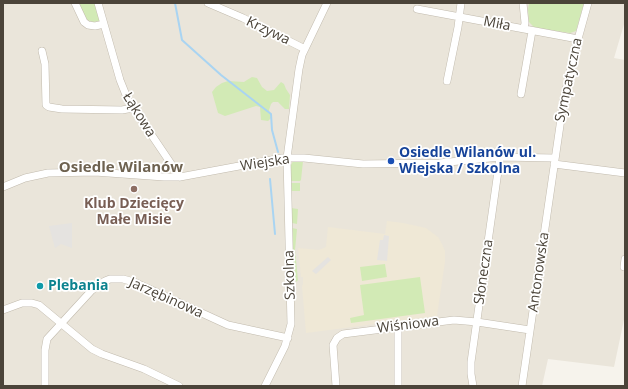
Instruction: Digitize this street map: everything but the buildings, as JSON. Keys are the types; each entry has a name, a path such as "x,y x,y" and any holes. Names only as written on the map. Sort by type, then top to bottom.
{"street":[{"path":"75,3 84,22 88,25 104,24"},
{"name":"Łąkowa","path":"98,3 120,80 128,100 180,177"},
{"name":"Krzywa","path":"208,3 243,18 305,50"},
{"name":"Szkolna","path":"266,386 288,338 291,324 287,158 299,69 305,50 327,3"},
{"path":"447,81 459,17 460,3"},
{"path":"523,3 525,23 524,29"},
{"name":"Sympatyczna","path":"554,161 564,98 588,3"},
{"name":"Miła","path":"417,9 578,39"},
{"path":"521,94 532,31"},
{"path":"42,52 45,64 46,104 49,107 62,109 122,110 129,110 133,108"},
{"name":"Wiejska","path":"3,187 25,178 48,173 103,172 180,177 287,158 357,164 390,164 439,163 500,157 554,161 625,173"},
{"name":"Słoneczna","path":"473,386 471,368 500,157"},
{"name":"Antonowska","path":"522,386 554,161"},
{"name":"Jarzębinowa","path":"46,386 45,345 50,335 95,287 105,281 118,278 134,282 228,325 288,338"},
{"path":"3,310 22,303 39,305 85,344 97,352 144,369 179,386"},
{"name":"Wiśniowa","path":"336,386 333,345 337,338 348,333 444,321 477,322 530,330"},
{"path":"398,327 398,386"}],"shaded area":[{"path":"3,3 625,3 625,21 614,58 625,60 625,315 614,367 548,359 542,386 3,386"},
{"path":"387,221 426,228 438,237 442,244 445,251 445,262 437,316 306,333 302,286 303,277 301,277 298,248 319,250 326,247 328,227 385,234"},
{"path":"72,223 72,248 61,244 55,248 49,226"},
{"path":"384,235 389,236 387,261 377,260 380,240 383,240"},
{"path":"328,257 331,260 316,274 312,271"}],"green space":[{"path":"77,3 96,3 100,21 93,22 85,19"},
{"path":"529,3 584,3 576,31 570,33 535,28 529,22"},
{"path":"252,77 257,78 262,87 267,91 274,90 281,82 284,84 290,95 289,109 285,109 278,102 273,102 269,110 271,118 268,121 261,120 260,107 256,106 225,116 218,113 212,92 216,87 228,81 244,82"},
{"path":"293,161 303,161 300,181 290,180 290,167"},
{"path":"291,183 300,183 300,191 291,191"},
{"path":"291,208 298,209 297,224 292,223"},
{"path":"292,228 297,229 295,250 298,280 296,282 293,269"},
{"path":"385,264 387,277 362,281 360,267"},
{"path":"420,277 425,313 351,323 350,318 364,315 360,285"}],"waterway":[{"path":"175,3 182,40 221,75 271,114 272,130 278,152"},
{"path":"270,179 275,234"}],"place":[{"name":"Osiedle Wilanów ul. Wiejska / Szkolna","path":"391,161"},
{"name":"Klub Dziecięcy Małe Misie","path":"134,189"},
{"name":"Plebania","path":"40,286"}],"district":[{"name":"Osiedle Wilanów","path":"121,168"}]}
